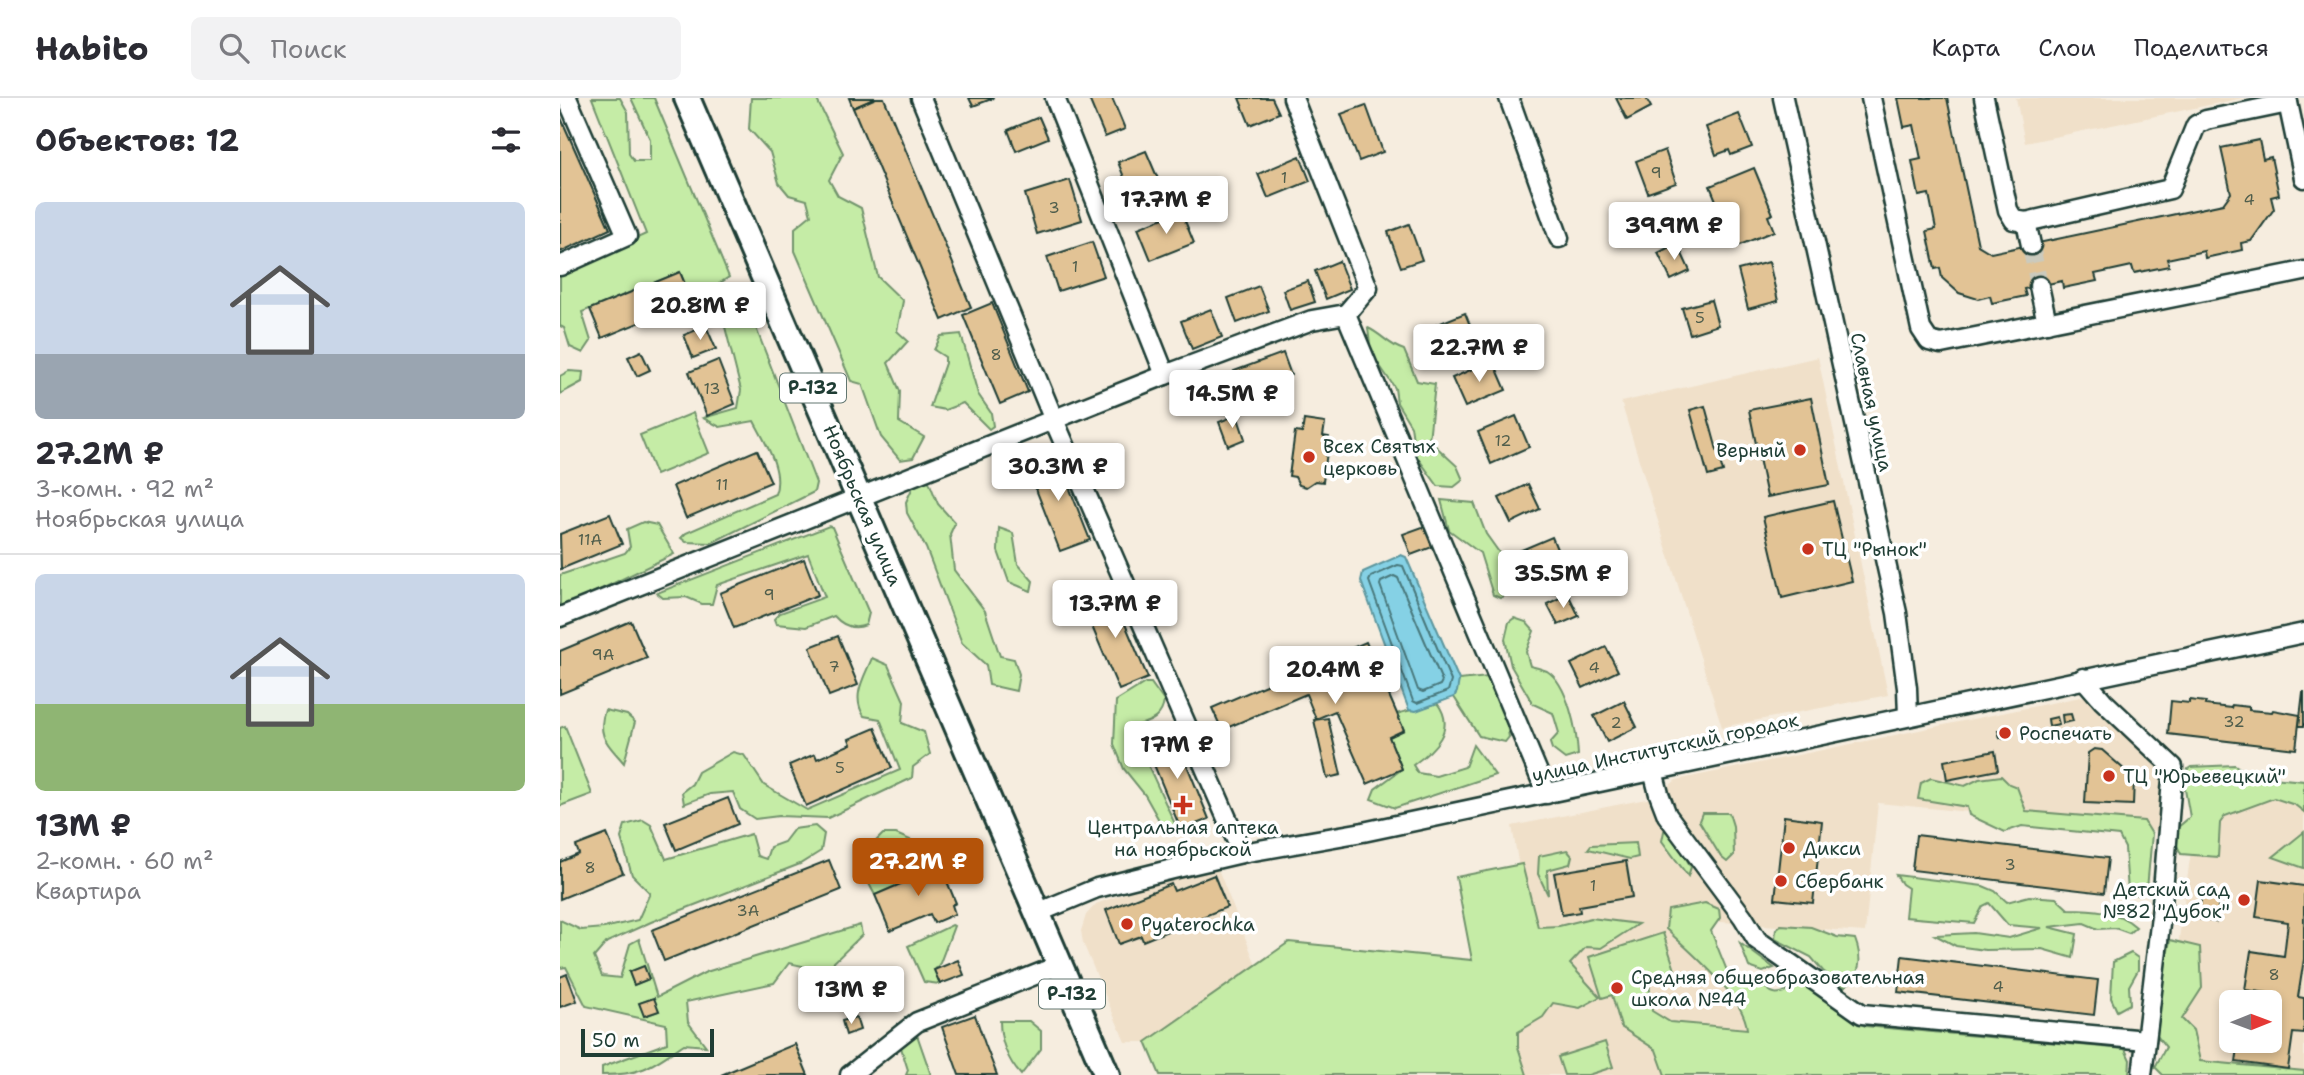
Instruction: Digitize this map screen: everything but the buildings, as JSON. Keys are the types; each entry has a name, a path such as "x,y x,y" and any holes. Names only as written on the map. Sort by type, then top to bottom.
{"highway":[{"name":"Ноябрьская улица","path":"687,98 1037,912"},
{"name":"Р-132","path":"1037,912 1107,1075"}],"street":[{"path":"560,266 627,236 567,98"},
{"path":"921,98 1054,420 1242,853"},
{"path":"1055,98 1165,375"},
{"path":"560,617 1165,375 1312,320 1346,314 1368,288 1293,98"},
{"path":"1509,98 1559,238"},
{"name":"Славная улица","path":"1783,98 1897,613 1908,716"},
{"path":"1871,98 1921,329 1929,341 1941,344 2304,271"},
{"path":"1984,98 2008,210 2014,220 2026,222 2170,190 2196,125 2206,120 2288,100 2304,178"},
{"path":"2026,222 2031,245"},
{"path":"2039,286 2047,323"},
{"path":"1346,314 1547,794"},
{"name":"улица Институтский городок","path":"1037,912 1097,888 1242,853 1363,832 1547,794 2304,633"},
{"path":"2084,678 2103,701 2173,767 2161,916 2142,1075"},
{"path":"1653,771 1667,815 1757,940 1862,1014 2146,1040"},
{"path":"850,1075 916,1022 1060,965"}],"shaded area":[{"path":"2016,98 2243,98 2025,143"},
{"path":"1818,357 1888,695 1722,727 1621,402"},
{"path":"2085,696 2164,767 2159,831 1878,803 1865,932 1678,919 1763,1025 2129,1075 1527,1075 1490,951 1532,943 1512,826 1656,797 1676,780"},
{"name":"Детский сад №82 \"Дубок\"","path":"2200,785 2304,798 2304,1075 2162,1064"},
{"path":"1218,869 1256,965 1146,1042 1125,1042 1083,943 1081,931 1086,915 1096,904 1164,879"}],"green space":[{"path":"592,98 620,98 628,112 629,154 634,161 650,161 650,139 631,98 654,98 729,277 692,301 680,272 582,312 591,341 583,353 570,347 564,328 560,326 560,274 646,234"},
{"path":"751,98 816,98 843,153 829,180 838,196 861,208 878,277 903,301 897,331 908,341 888,363 900,391 899,422 924,437 913,458 900,460 881,437 862,384 851,381 795,251 795,228 811,215 807,200 789,195 779,183 770,152 749,129"},
{"path":"744,297 816,483 814,492 711,543 686,542 681,538 686,533 775,494 775,466 754,421 720,427 703,418 738,408 741,390 723,319 724,304"},
{"path":"1368,328 1404,350 1417,381 1435,384 1429,440 1457,466 1463,480 1454,487 1438,486 1415,454 1411,426 1397,403 1395,388 1371,353"},
{"path":"961,334 978,394 991,413 993,426 989,429 963,403 945,410 930,407 945,363 945,357 934,350 941,336"},
{"path":"569,371 583,372 582,382 560,394 560,376"},
{"path":"693,413 709,453 656,475 640,435"},
{"path":"928,479 938,504 955,523 950,534 954,570 985,611 1000,656 1014,659 1019,674 1016,691 989,685 986,665 962,643 926,548 907,513 906,502 916,480"},
{"path":"1441,500 1474,503 1486,534 1513,572 1511,591 1500,598 1493,595 1480,553 1449,530"},
{"path":"643,522 657,525 674,554 560,609 560,575 625,553 630,547 627,529"},
{"path":"832,527 869,613 866,625 849,626 834,616 806,627 776,624 774,619 780,613 825,597 808,554 717,585 712,604 702,604 686,597 663,598 657,593"},
{"path":"999,528 1013,533 1018,564 1033,581 1031,591 1009,582 998,551"},
{"path":"1514,618 1526,622 1534,631 1526,652 1530,666 1547,671 1561,686 1576,734 1578,755 1565,759 1552,749 1550,743 1559,733 1553,713 1533,704 1511,666 1505,639 1509,622"},
{"path":"872,658 888,665 904,701 902,723 924,732 930,754 913,767 912,778 828,818 779,816 755,819 740,809 733,792 710,794 684,804 682,792 692,784 698,772 733,752 744,755 764,785 807,810 900,770 880,719 864,716 860,709 860,687"},
{"path":"1488,677 1506,721 1509,737 1505,742 1479,736 1454,697 1459,680"},
{"path":"1145,683 1151,683 1164,701 1163,708 1157,717 1131,728 1175,824 1170,830 1164,829 1145,795 1124,769 1114,744 1116,701"},
{"path":"1437,703 1443,713 1444,730 1435,746 1413,765 1418,773 1436,776 1465,767 1473,745 1495,775 1395,808 1371,799 1375,789 1402,769 1389,737 1404,730 1397,714"},
{"path":"605,710 627,715 635,722 624,763 605,740 602,727"},
{"path":"565,726 592,794 560,806 560,728"},
{"path":"2235,765 2251,776 2304,781 2304,812 2295,805 2274,798 2225,816 2220,823 2218,857 2181,854 2171,833 2190,817 2182,773 2191,767"},
{"path":"2001,776 2017,787 2026,811 2144,821 2152,834 2147,889 2138,895 2128,892 2125,848 2119,836 2022,826 2005,832 1969,815 1967,807 1918,799 1921,783 1931,778 1965,786 1979,779"},
{"path":"1702,813 1729,813 1733,826 1734,855 1727,862 1721,857 1699,821"},
{"path":"643,820 651,825 666,859 751,834 757,856 766,859 770,847 784,842 794,829 815,826 824,834 821,851 800,864 607,942 594,957 602,976 620,978 630,944 639,939 657,997 706,972 860,925 862,935 825,971 789,963 774,983 686,1002 688,1022 706,1046 684,1044 646,1068 602,1075 602,1067 667,1043 666,1024 586,1006 566,967 560,968 560,920 581,930 638,920 650,893 632,875 621,838 625,825","holes":["644,966 649,979 634,985 629,972","653,998 659,1011 645,1016 640,1003"]},
{"path":"1664,831 1671,832 1691,867 1688,876 1662,841"},
{"path":"2304,832 2304,868 2273,857"},
{"path":"883,834 896,834 927,847 933,860 914,869 917,877 875,895 866,877 864,863 865,856"},
{"path":"1636,843 1638,857 1630,859 1588,849 1591,845"},
{"path":"1567,850 1572,856 1570,864 1547,870 1548,895 1538,874 1539,856"},
{"path":"1522,864 1538,927 1559,926 1591,918 1638,924 1601,948 1586,947 1570,964 1600,997 1580,1008 1553,1003 1543,1017 1518,1032 1518,1047 1527,1075 1160,1075 1146,1042 1289,942 1472,960 1456,877"},
{"path":"1896,875 1983,886 1995,891 2007,902 2029,896 2056,898 2068,909 2113,914 2136,927 2129,933 2115,928 2098,929 2084,923 2049,927 2077,934 2073,958 2042,949 1985,950 1956,946 1935,935 1974,933 2009,938 2042,928 2008,925 1989,903 1983,906 1974,923 1905,917 1908,888"},
{"path":"1705,903 1719,909 1720,918 1711,931 1732,983 1757,983 1771,992 1778,993 1790,990 1793,979 1801,980 1865,1026 2125,1049 2130,1060 2129,1075 1665,1075 1656,1050 1621,1027 1612,995 1602,998 1589,957 1663,933 1676,973 1649,982 1652,1011 1670,1022 1747,1029 1744,1016 1726,989 1666,929 1668,910"},
{"path":"1781,925 1811,927 1837,937 1855,939 1859,966 1850,983 1844,987 1823,971 1811,957 1775,939 1776,929"},
{"path":"954,926 935,970 940,984 924,982 908,946"},
{"path":"2170,940 2200,947 2202,988 2182,1019 2193,1030 2200,1061 2304,1071 2304,1075 2163,1075 2155,1067 2166,1047 2153,1031"},
{"path":"1740,943 1774,968 1763,972 1749,967"},
{"path":"2131,953 2138,958 2138,970 2129,986 2130,1004 2117,1011 2111,998 2113,962"},
{"path":"1000,1021 1029,1021 1041,1031 1041,1049 1021,1075 1006,1050"},
{"path":"915,1029 931,1075 906,1075 908,1070 898,1038"},
{"path":"1605,1042 1613,1067 1588,1075 1564,1075 1558,1057"}],"water":[{"path":"1401,555 1406,557 1459,680 1454,697 1416,711 1409,710 1361,581 1363,572"}],"tunnel":[{"path":"2031,245 2039,286"}],"place":[{"name":"Верный","path":"1800,450"},
{"name":"Всех Святых церковь","path":"1309,457"},
{"name":"ТЦ \"Рынок\"","path":"1808,549"},
{"name":"Роспечать","path":"2005,733"},
{"name":"ТЦ \"Юрьевецкий\"","path":"2109,776"},
{"name":"Центральная аптека на ноябрьской","path":"1183,805"},
{"name":"Дикси","path":"1789,848"},
{"name":"Сбербанк","path":"1781,881"},
{"name":"Детский сад №82 \"Дубок\"","path":"2244,900"},
{"name":"Pyaterochka","path":"1127,924"},
{"name":"Средняя общеобразовательная школа №44","path":"1617,988"}]}
